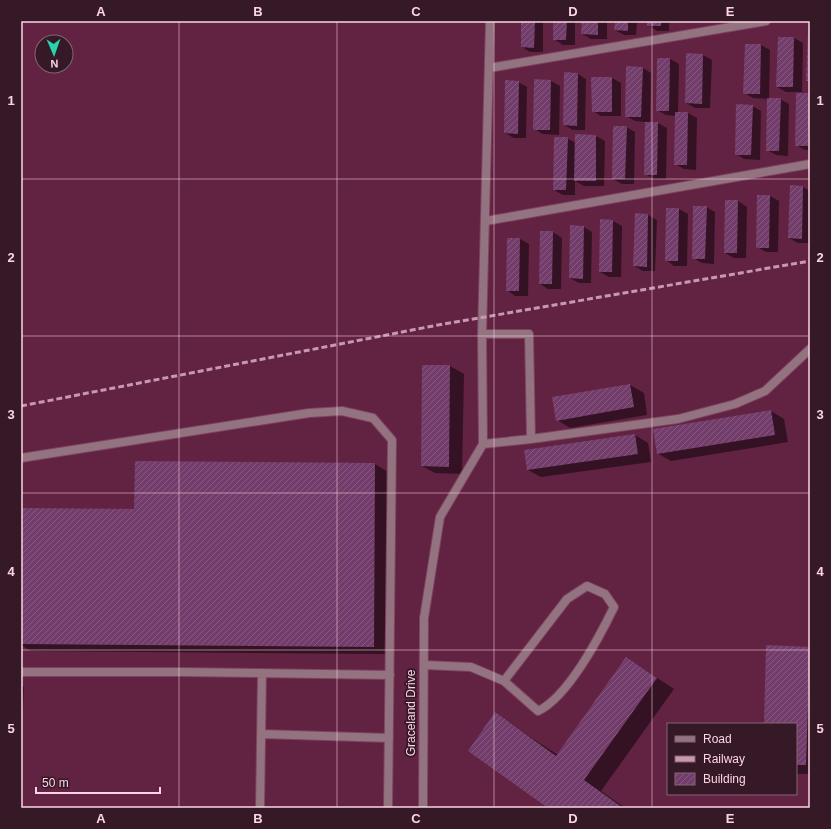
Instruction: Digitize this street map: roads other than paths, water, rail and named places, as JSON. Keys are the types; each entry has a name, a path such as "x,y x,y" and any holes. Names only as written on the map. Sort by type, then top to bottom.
{"street":[{"path":"490,21 482,334 483,444 678,419 735,404 765,391 810,349"},
{"path":"489,68 766,21"},
{"path":"486,221 810,164"},
{"path":"482,334 529,334 531,439"},
{"path":"21,458 308,413 342,411 373,418 392,440 388,808"},
{"name":"Graceland Drive","path":"423,808 424,618 440,517 483,444"},
{"path":"424,665 471,667 504,682 538,711 546,708 565,687 598,640 614,607 605,594 587,586 567,599 504,682"},
{"path":"21,672 390,675"},
{"path":"260,808 262,673"},
{"path":"261,734 389,738"}],"railway":[{"path":"21,406 438,325 810,261"}]}
